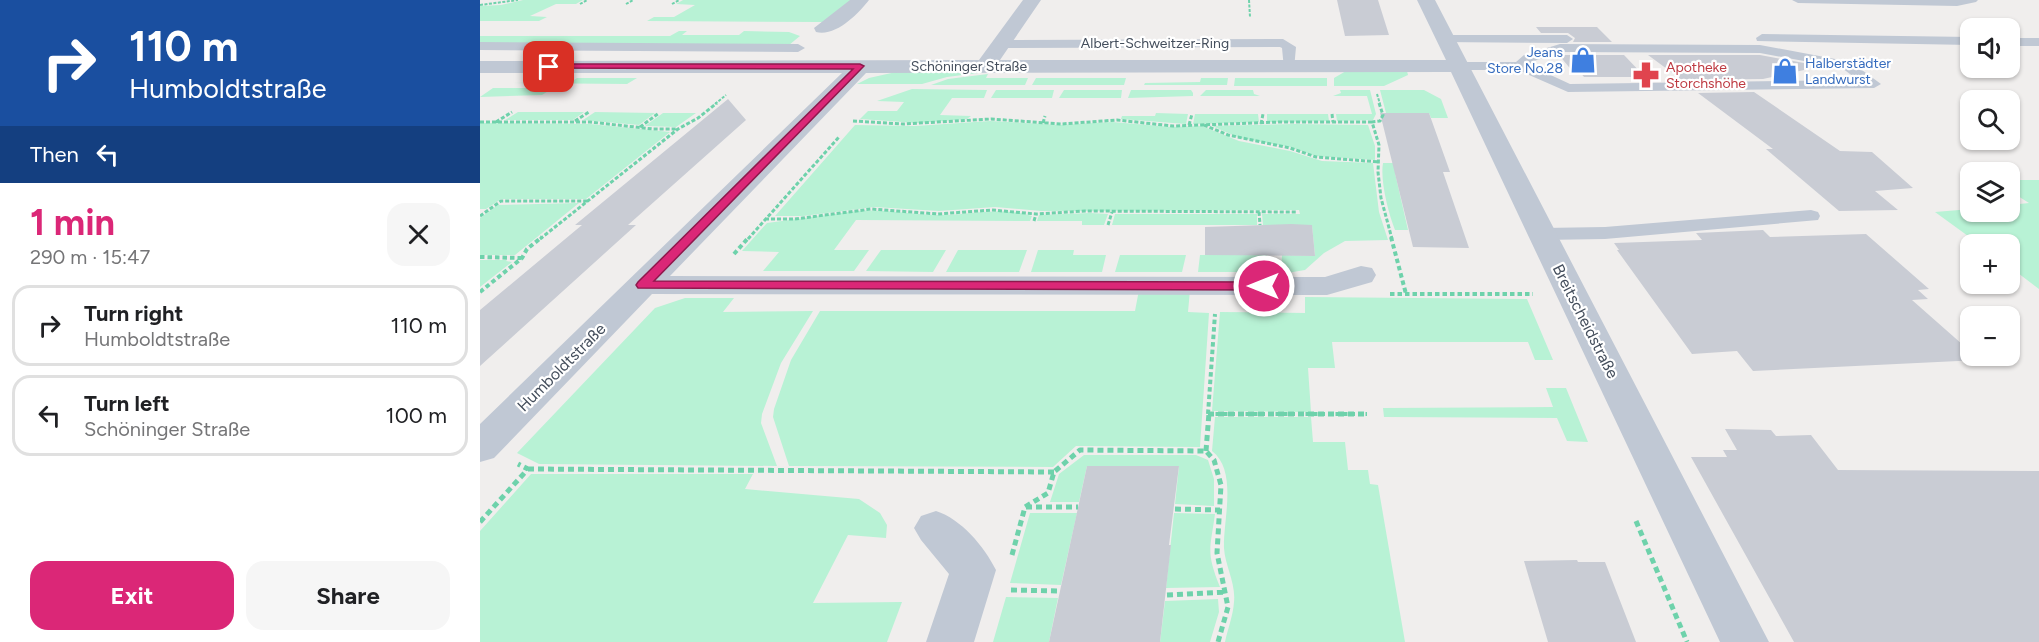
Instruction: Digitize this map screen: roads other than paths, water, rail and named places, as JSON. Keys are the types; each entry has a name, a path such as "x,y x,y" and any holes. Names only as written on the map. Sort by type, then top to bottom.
{"street":[{"path":"823,28 834,23 860,0"},
{"path":"985,67 1032,0"},
{"name":"Breitscheidstraße","path":"1426,0 1746,642"},
{"name":"Humboldtstraße","path":"480,448 860,66"},
{"name":"Schöninger Straße","path":"480,67 1458,66"},
{"path":"643,285 1327,286 1372,284"},
{"path":"936,528 973,570 950,642"}],"lane":[{"path":"1798,0 1946,2 1972,0"},
{"path":"1445,39 1795,38 1960,41"},
{"path":"2020,42 2039,42"},
{"name":"Albert-Schweitzer-Ring","path":"1000,44 1283,44 1289,47 1289,66"},
{"path":"480,46 798,48"},
{"path":"1458,66 1520,66 1568,88 1874,84 1846,65 1760,49 1560,48 1529,58 1520,66"},
{"path":"1543,234 1605,233 1812,216"}],"place":[{"name":"Jeans Store No.28","path":"1583,60"},
{"name":"Halberstädter Landwurst","path":"1785,71"},
{"name":"Apotheke Storchshöhe","path":"1646,75"}]}
